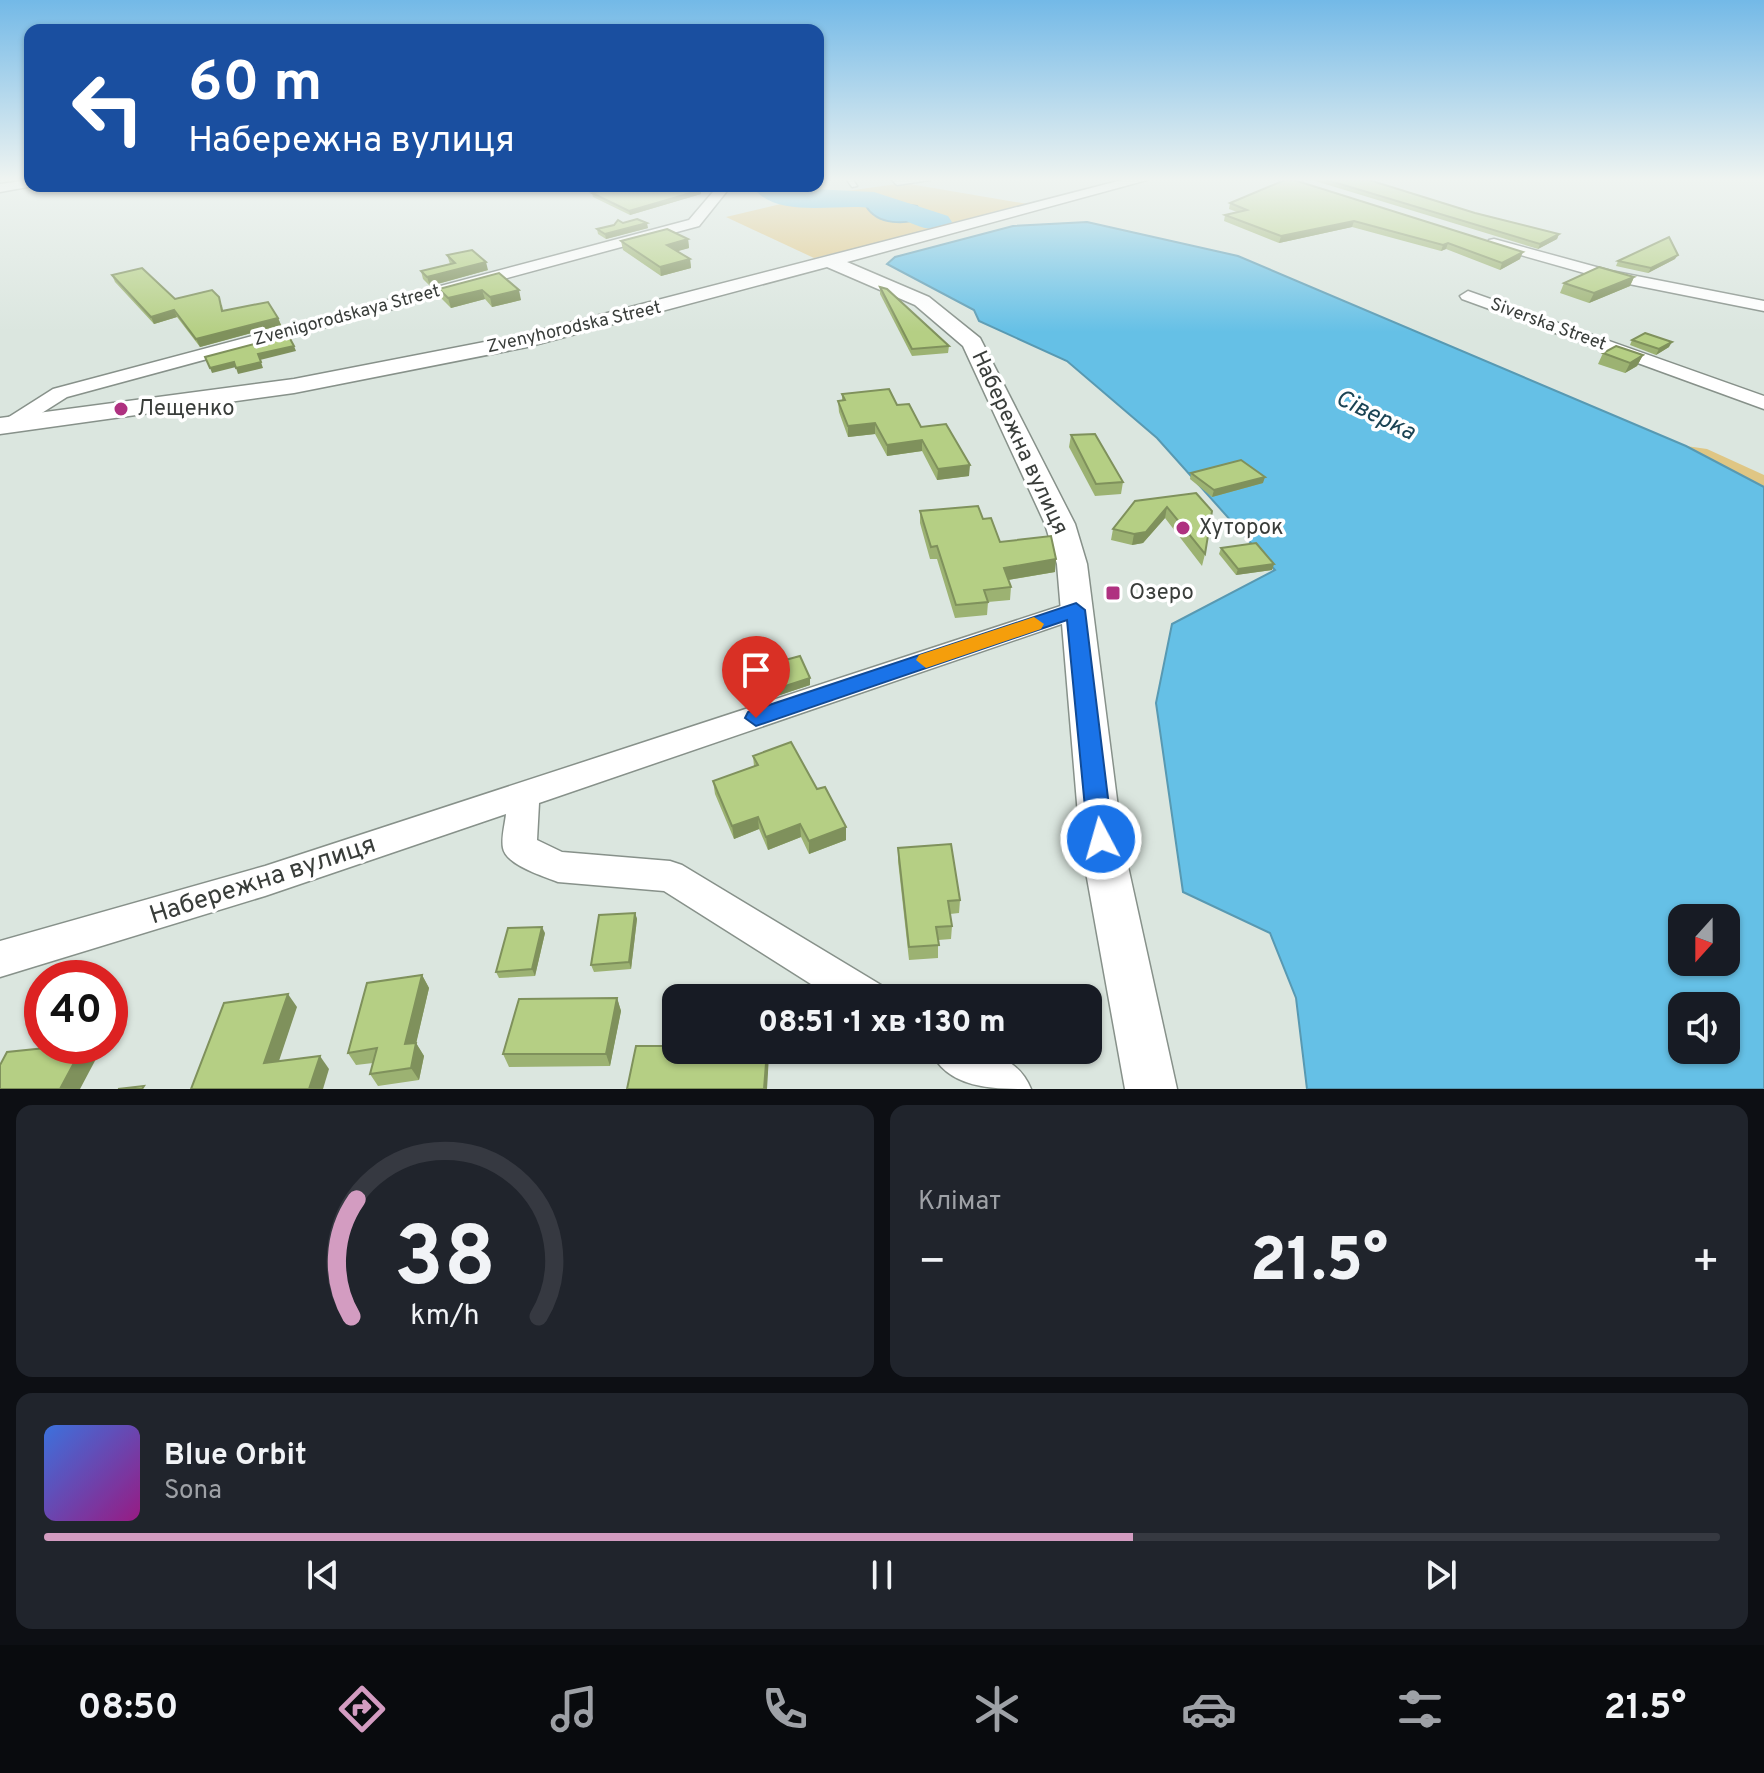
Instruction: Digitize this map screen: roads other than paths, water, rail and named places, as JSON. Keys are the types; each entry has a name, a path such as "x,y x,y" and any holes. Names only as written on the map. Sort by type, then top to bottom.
{"street":[{"name":"Zvenigorodskaya Street","path":"4,426 60,393 665,231"},
{"name":"Zvenyhorodska Street","path":"4,426 240,394 408,365 571,330 948,231"},
{"path":"1481,239 1609,275 1764,306"},
{"name":"Набережна вулиця","path":"831,262 922,301 972,343 1060,524 1072,564 1101,839 1151,1089"},
{"name":"Siverska Street","path":"1468,296 1764,403"},
{"name":"Набережна вулиця","path":"0,959 265,881 1076,610"},
{"path":"523,796 520,848 558,867 670,876 844,984"},
{"path":"972,1064 1010,1089"}],"water":[{"name":"Сіверка","path":"995,231 1126,231 1238,256 1686,446 1764,487 1764,1089 1307,1089 1296,998 1270,933 1183,892 1156,703 1172,624 1275,570 1157,438 1067,361 979,321 974,310 887,264 895,257"}],"place":[{"name":"Лещенко","path":"121,409"},
{"name":"Хуторок","path":"1183,528"},
{"name":"Озеро","path":"1113,593"}]}
